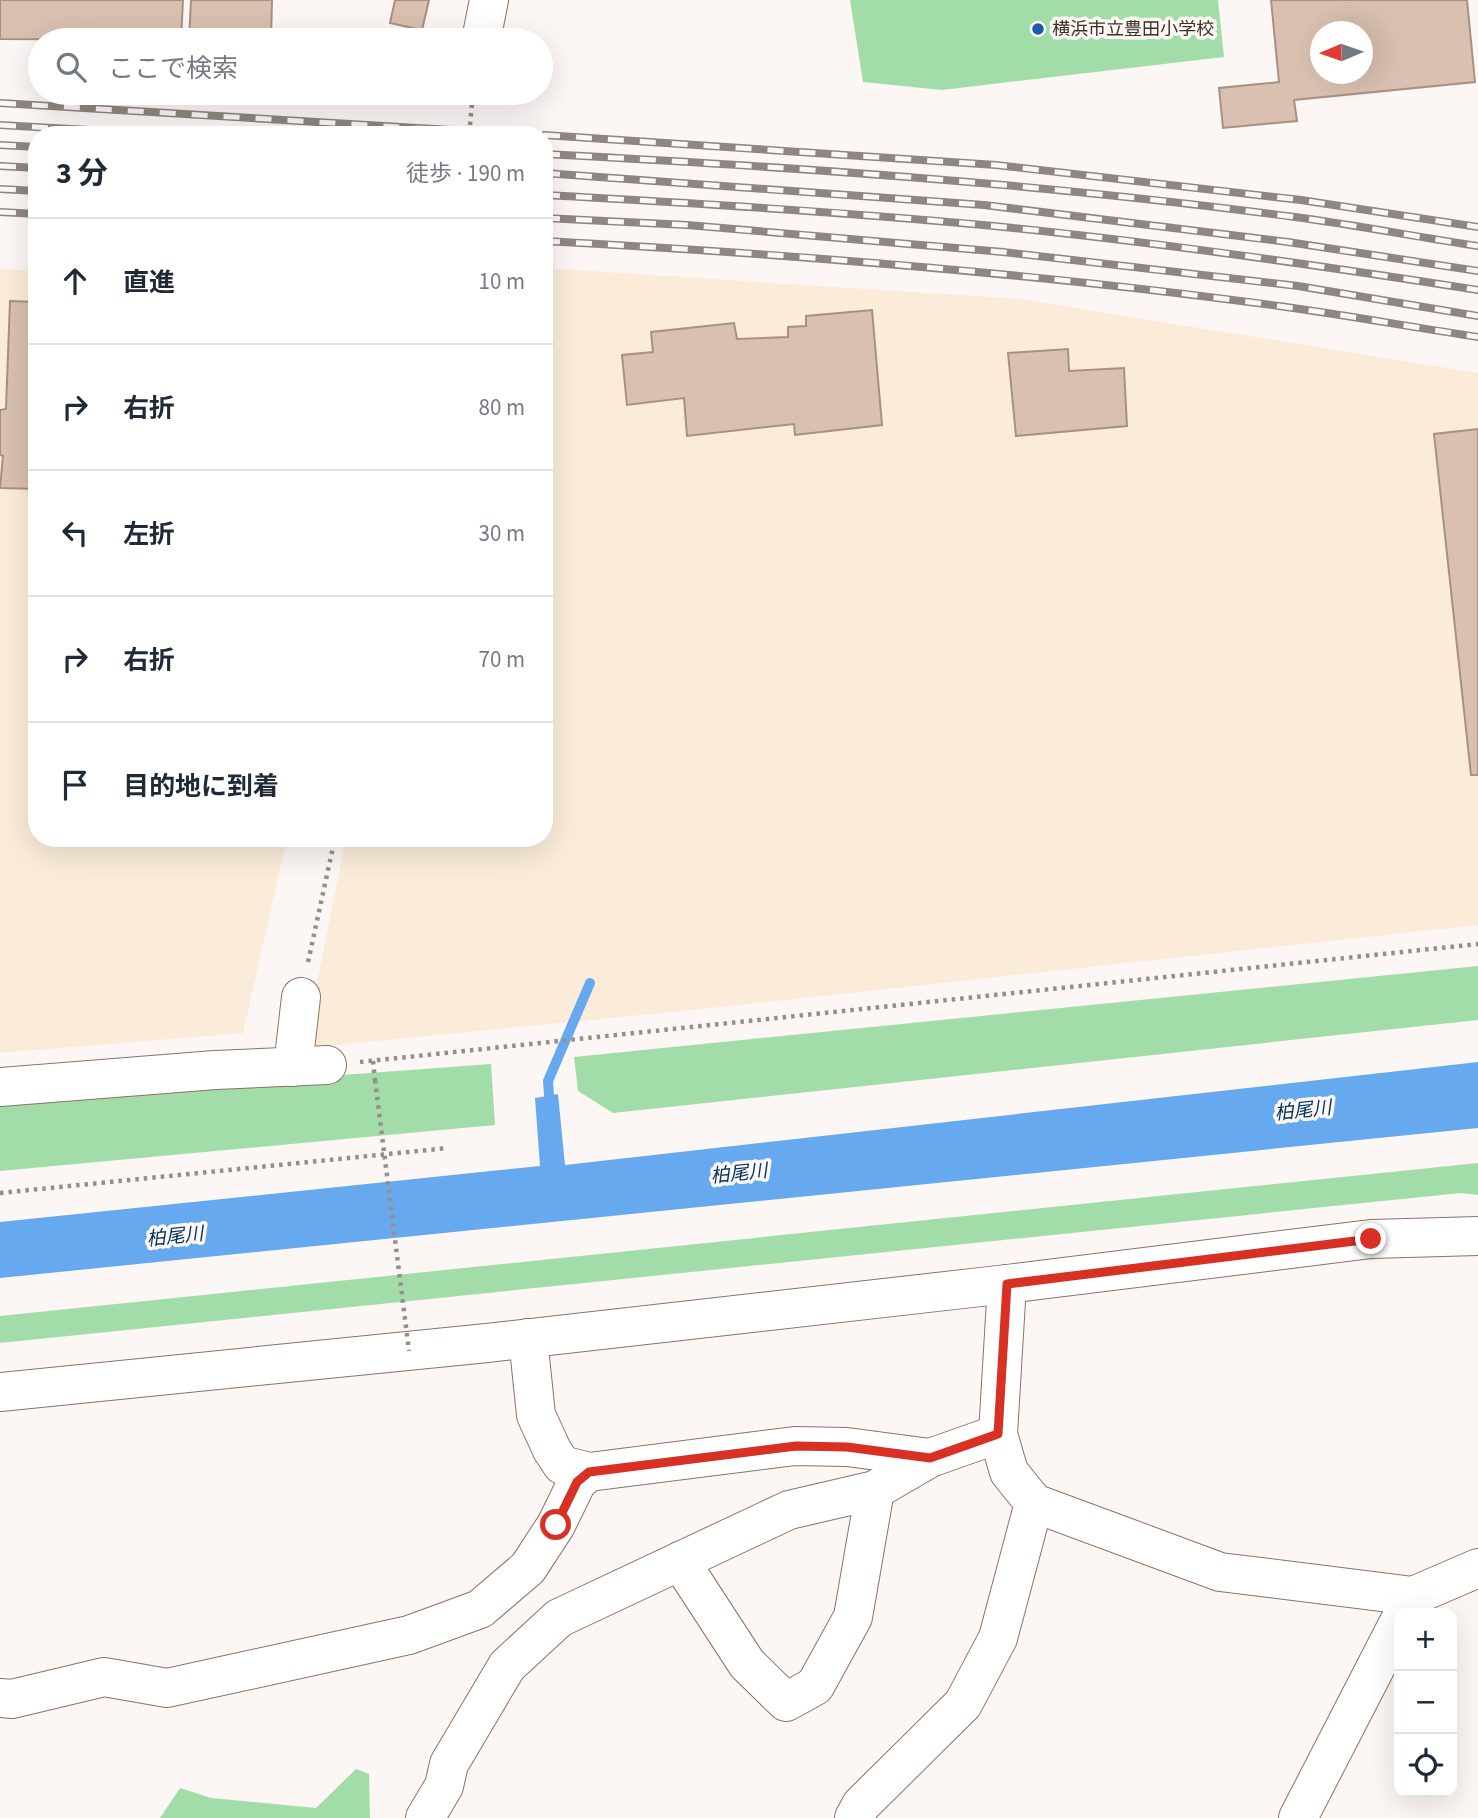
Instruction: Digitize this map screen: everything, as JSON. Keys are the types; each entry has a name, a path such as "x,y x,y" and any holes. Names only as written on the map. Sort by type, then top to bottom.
{"street":[{"path":"483,28 489,0"},
{"path":"0,1087 215,1070 310,1066 301,997"},
{"path":"0,1392 528,1338 1007,1284 1371,1239 1478,1236"},
{"path":"1007,1284 998,1434 1009,1472 1034,1503 1220,1572 1395,1608"},
{"path":"528,1338 536,1415 562,1465 589,1472 796,1446 847,1447 930,1458"},
{"path":"425,1818 444,1786 449,1764 507,1666 559,1618 789,1510 875,1490 930,1458 998,1434"},
{"path":"0,1698 12,1699 104,1677 167,1688 409,1635 480,1609 528,1568 556,1525 577,1482 589,1472"},
{"path":"680,1561 747,1664 786,1702 815,1686 853,1617 875,1490"},
{"path":"854,1818 861,1805 963,1704 998,1639 1034,1503"},
{"path":"1408,1608 1478,1568"},
{"path":"1298,1818 1394,1631"}],"path":[{"path":"470,125 472,105"},
{"path":"301,997 333,847"},
{"path":"310,1066 1478,944"},
{"path":"373,1061 409,1351"},
{"path":"0,1193 448,1148"}],"shaded area":[{"path":"0,269 28,271 28,847 285,847 243,1033 0,1053"},
{"path":"553,269 1021,299 1478,373 1478,925 683,1011 304,1048 344,847 553,847"}],"green space":[{"name":"横浜市立豊田小学校","path":"850,0 1218,0 1224,57 942,90 863,82"},
{"path":"1478,966 1478,1020 613,1113 578,1091 574,1057"},
{"path":"491,1064 495,1125 0,1171 0,1100"},
{"path":"1478,1163 1478,1195 1461,1193 0,1343 0,1316"},
{"path":"356,1769 369,1774 370,1818 160,1818 180,1788 211,1798 316,1808"}],"water":[{"name":"柏尾川","path":"1478,1062 1478,1128 0,1278 0,1222 540,1166 535,1098 558,1094 565,1165"}],"building":[{"path":"0,0 183,0 182,28 28,28 28,39 0,39"},
{"path":"191,0 272,0 271,28 190,28"},
{"path":"395,0 429,0 422,28 390,23"},
{"path":"1271,0 1467,0 1475,82 1294,100 1297,121 1223,128 1219,88 1279,82"},
{"path":"10,301 28,302 28,489 0,488 3,456 0,455 0,410 6,409"},
{"path":"872,310 882,425 795,435 794,424 687,436 684,398 627,405 622,355 653,352 651,332 734,323 737,339 788,337 788,327 806,326 806,316"},
{"path":"1068,349 1069,371 1124,368 1127,426 1016,436 1008,353"},
{"path":"1478,429 1478,775 1471,775 1434,434"}],"waterway":[{"path":"550,1108 548,1081 590,983"}],"railway":[{"path":"0,103 28,105"},
{"path":"33,105 384,126"},
{"path":"0,125 28,127"},
{"path":"553,136 996,165 1301,200 1478,227"},
{"path":"0,145 28,147"},
{"path":"553,155 826,171 1108,195 1295,217 1478,246"},
{"path":"0,166 28,168"},
{"path":"553,174 984,205 1288,242 1478,271"},
{"path":"0,189 28,191"},
{"path":"553,196 769,208 994,226 1115,239 1478,290"},
{"path":"0,212 28,214"},
{"path":"553,218 687,225 1003,252 1298,286 1478,316"},
{"path":"553,242 728,252 1004,274 1279,306 1478,337"}],"place":[{"name":"横浜市立豊田小学校","path":"1038,29"}],"route":[{"path":"556,1525 577,1482 589,1472 796,1446 847,1447 930,1458 998,1434 1007,1284 1371,1239"}]}
